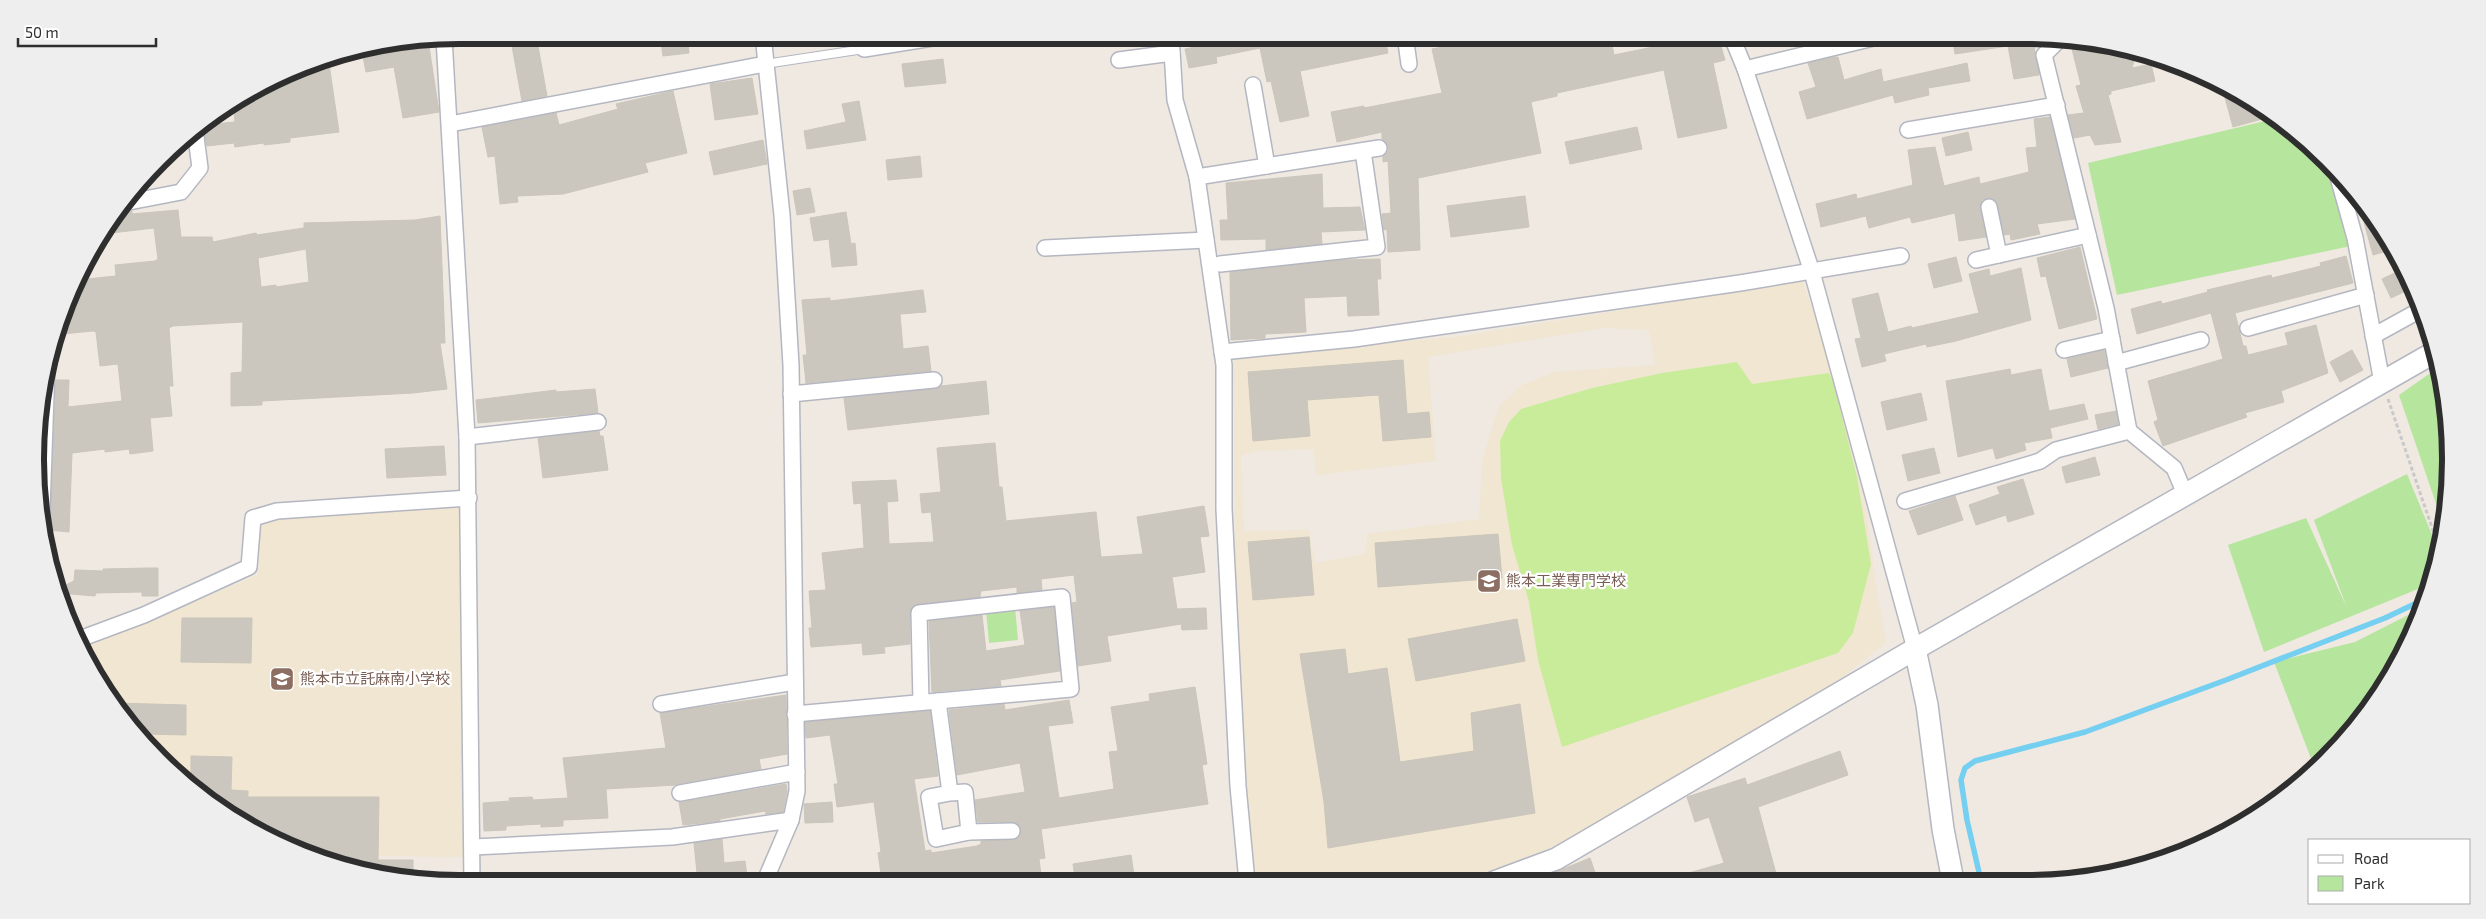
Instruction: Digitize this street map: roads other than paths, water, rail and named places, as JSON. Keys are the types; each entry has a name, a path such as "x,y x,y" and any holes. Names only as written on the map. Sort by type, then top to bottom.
{"street":[{"path":"763,44 782,215 791,394 797,772 797,791 791,820 767,875"},
{"path":"1172,44 1175,100 1197,177 1222,352 1224,508 1238,786 1247,875"},
{"path":"1406,44 1409,64"},
{"path":"1735,44 1745,69 1812,272 1914,649 1927,704 1943,830 1952,875"},
{"path":"1745,69 1849,44"},
{"path":"444,45 468,437 472,875"},
{"path":"2054,45 2044,55 2112,339 2129,431 2174,468 2185,494"},
{"path":"1120,60 1172,53"},
{"path":"450,124 765,64"},
{"path":"1253,85 1267,166"},
{"path":"1908,130 2056,105"},
{"path":"134,201 181,192 200,168 196,138"},
{"path":"1197,177 1379,148"},
{"path":"1220,264 1377,247 1363,151"},
{"path":"2341,187 2355,238 2382,382"},
{"path":"1989,207 1999,254"},
{"path":"1976,260 2088,236"},
{"path":"1045,248 1206,240"},
{"path":"1222,352 1354,338 1812,272 1901,256"},
{"path":"2248,328 2366,295"},
{"path":"2374,336 2415,313"},
{"path":"2064,350 2112,339"},
{"path":"2116,363 2201,340"},
{"path":"1513,875 1556,859 1914,649 2429,356"},
{"path":"791,394 934,380"},
{"path":"468,437 598,422"},
{"path":"1905,501 2040,461 2056,450 2129,431"},
{"path":"84,637 144,615 249,567 253,518 277,510 469,498"},
{"path":"795,714 1071,689 1062,597 919,613 921,702"},
{"path":"662,704 795,682"},
{"path":"938,701 950,793"},
{"path":"680,793 797,772"},
{"path":"969,832 965,792 929,797 936,839 969,832 1012,831"},
{"path":"473,847 672,837 791,820"}],"lane":[{"path":"765,64 855,44"}],"waterway":[{"path":"1980,875 1967,820 1961,780 1965,768 1975,761 2085,732 2226,680 2385,618 2417,603"}],"place":[{"name":"熊本工業専門学校","path":"1489,581"},
{"name":"熊本市立託麻南小学校","path":"282,679"}]}
